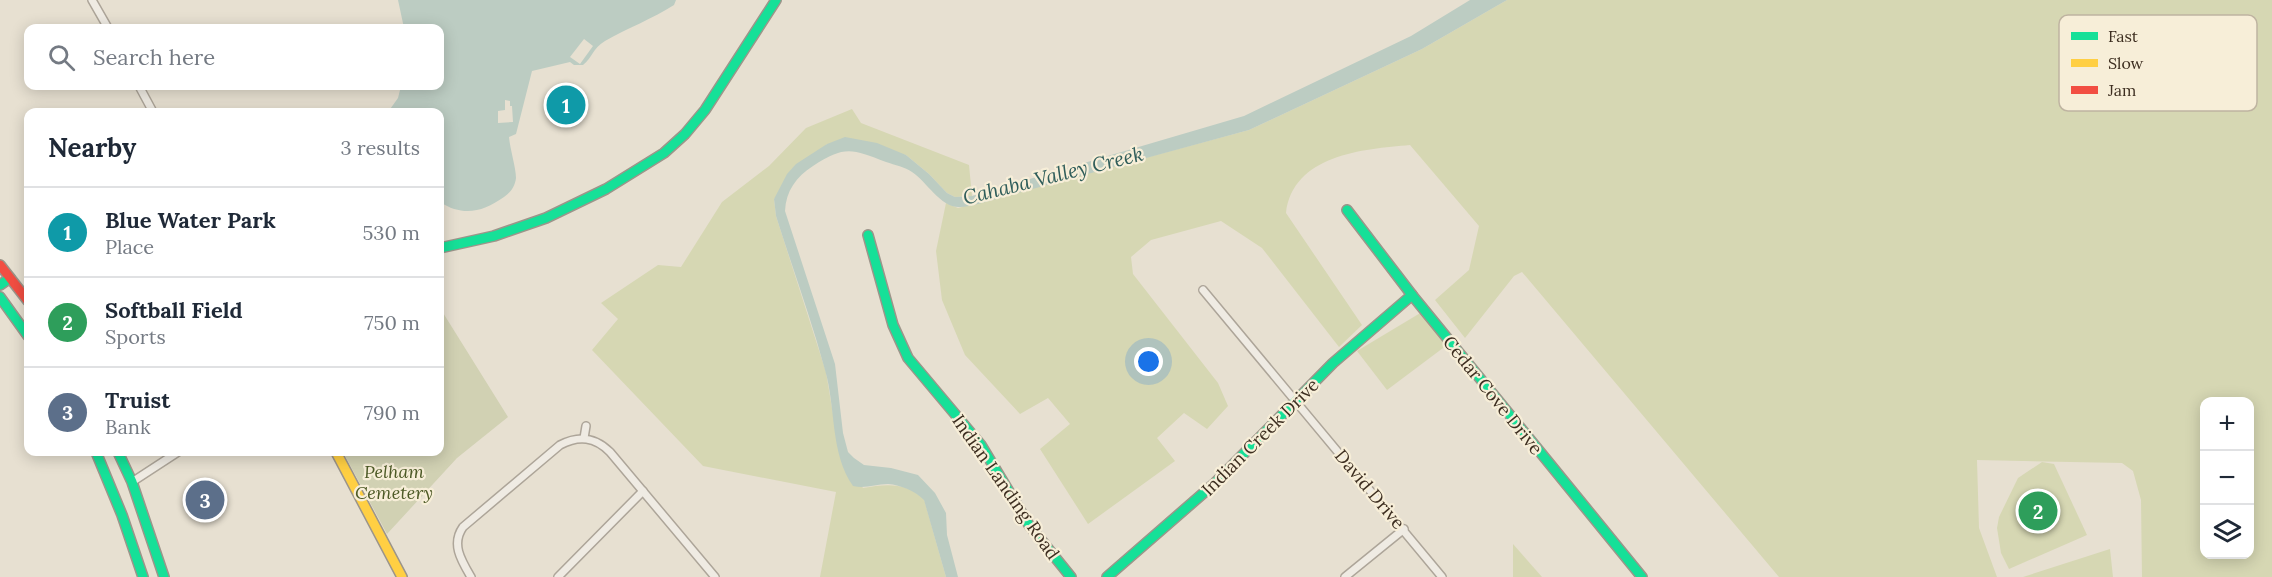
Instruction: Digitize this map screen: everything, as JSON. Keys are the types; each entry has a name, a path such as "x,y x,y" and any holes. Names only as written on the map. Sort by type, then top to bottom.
{"street":[{"path":"92,0 106,24"},
{"path":"444,247 494,236 539,221 606,189 664,153 685,135 705,110 776,0"},
{"path":"140,90 151,108"},
{"name":"Cedar Cove Drive","path":"1347,210 1412,295 1642,577"},
{"name":"Indian Landing Road","path":"867,235 892,325 908,358 981,445 1029,525 1071,577"},
{"path":"0,265 24,296"},
{"path":"0,285 10,278"},
{"name":"David Drive","path":"1203,290 1297,400 1442,577"},
{"name":"Indian Creek Drive","path":"1107,577 1215,483 1333,363 1412,295"},
{"path":"0,297 24,330"},
{"path":"584,438 586,426"},
{"path":"471,577 461,560 457,545 459,532 463,527 553,450 572,440 584,438 603,446 715,577"},
{"path":"98,456 115,495 143,577"},
{"path":"120,456 132,482 164,577"},
{"path":"115,495 172,456"},
{"path":"338,456 402,577"},
{"path":"558,577 643,492"},
{"path":"1346,577 1404,529"}],"green space":[{"path":"1507,0 2272,0 2272,577 2142,577 2141,500 2133,471 2122,463 1977,460 1979,528 1997,577 1779,577 1522,272 1514,276 1465,338 1435,300 1469,270 1479,226 1410,145 1372,149 1333,159 1316,167 1302,178 1291,194 1286,213 1362,325 1339,347 1262,248 1221,221 1151,240 1131,257 1133,274 1218,383 1228,406 1207,429 1184,413 1157,438 1175,461 1088,524 1040,449 1070,424 1048,398 1020,414 965,355 942,300 936,251 946,203 958,208 1249,130 1422,49"},
{"path":"852,109 861,123 969,165 972,196 955,197 947,193 906,155 827,144 774,199 776,216 826,372 840,456 863,488 903,487 924,499 946,577 820,577 836,492 703,466 592,350 618,319 601,303 658,265 681,267 722,202 769,166 806,128"},
{"path":"1422,312 1447,345 1387,390 1357,351"},
{"name":"Pelham Cemetery","path":"444,314 508,417 457,458 387,534 345,456 444,456"},
{"path":"2042,462 2054,464 2087,535 2009,569 2001,553 1997,528 1999,517 2018,478"},
{"path":"1513,544 1542,577 1513,577"},
{"path":"2110,549 2113,577 2023,577"}],"water":[{"path":"398,0 676,0 674,5 666,10 605,41 597,47 583,65 574,65 570,62 532,71 516,134 509,137 516,174 513,187 496,202 473,211 457,210 444,204 444,108 391,108 398,98 400,90 444,90 444,24 403,24"},
{"name":"Cahaba Valley Creek","path":"1470,0 1507,0 1422,49 1249,130 978,204 953,206 940,199 909,170 856,152 841,152 807,170 790,191 785,211 835,364 843,433 848,452 864,465 891,468 918,475 935,493 946,513 947,535 958,577 946,577 924,500 908,489 893,485 853,486 840,460 828,384 820,351 776,216 774,199 787,174 796,164 827,144 845,137 877,143 906,155 947,193 955,197 972,196 1244,116 1411,36"}],"pier":[{"path":"584,39 593,46 580,64 570,57"},
{"path":"505,100 510,101 510,106 512,106 513,122 498,123 498,111 505,110"}],"traffic: fast":[{"path":"444,247 494,236 546,218 606,189 664,153 685,134 705,110 776,0"},
{"path":"1347,210 1412,295 1642,577"},
{"path":"868,235 893,325 908,358 981,445 1029,525 1071,577"},
{"path":"0,285 10,278"},
{"path":"1107,577 1215,483 1333,363 1412,295"},
{"path":"0,297 24,330"},
{"path":"98,456 122,515 143,577"},
{"path":"120,456 132,482 164,577"}],"traffic: slow":[{"path":"338,456 402,577"}],"traffic: jam":[{"path":"0,265 24,296"}],"place":[{"name":"Blue Water Park","path":"566,105"},
{"name":"Truist","path":"205,500"},
{"name":"Softball Field","path":"2038,511"}]}
